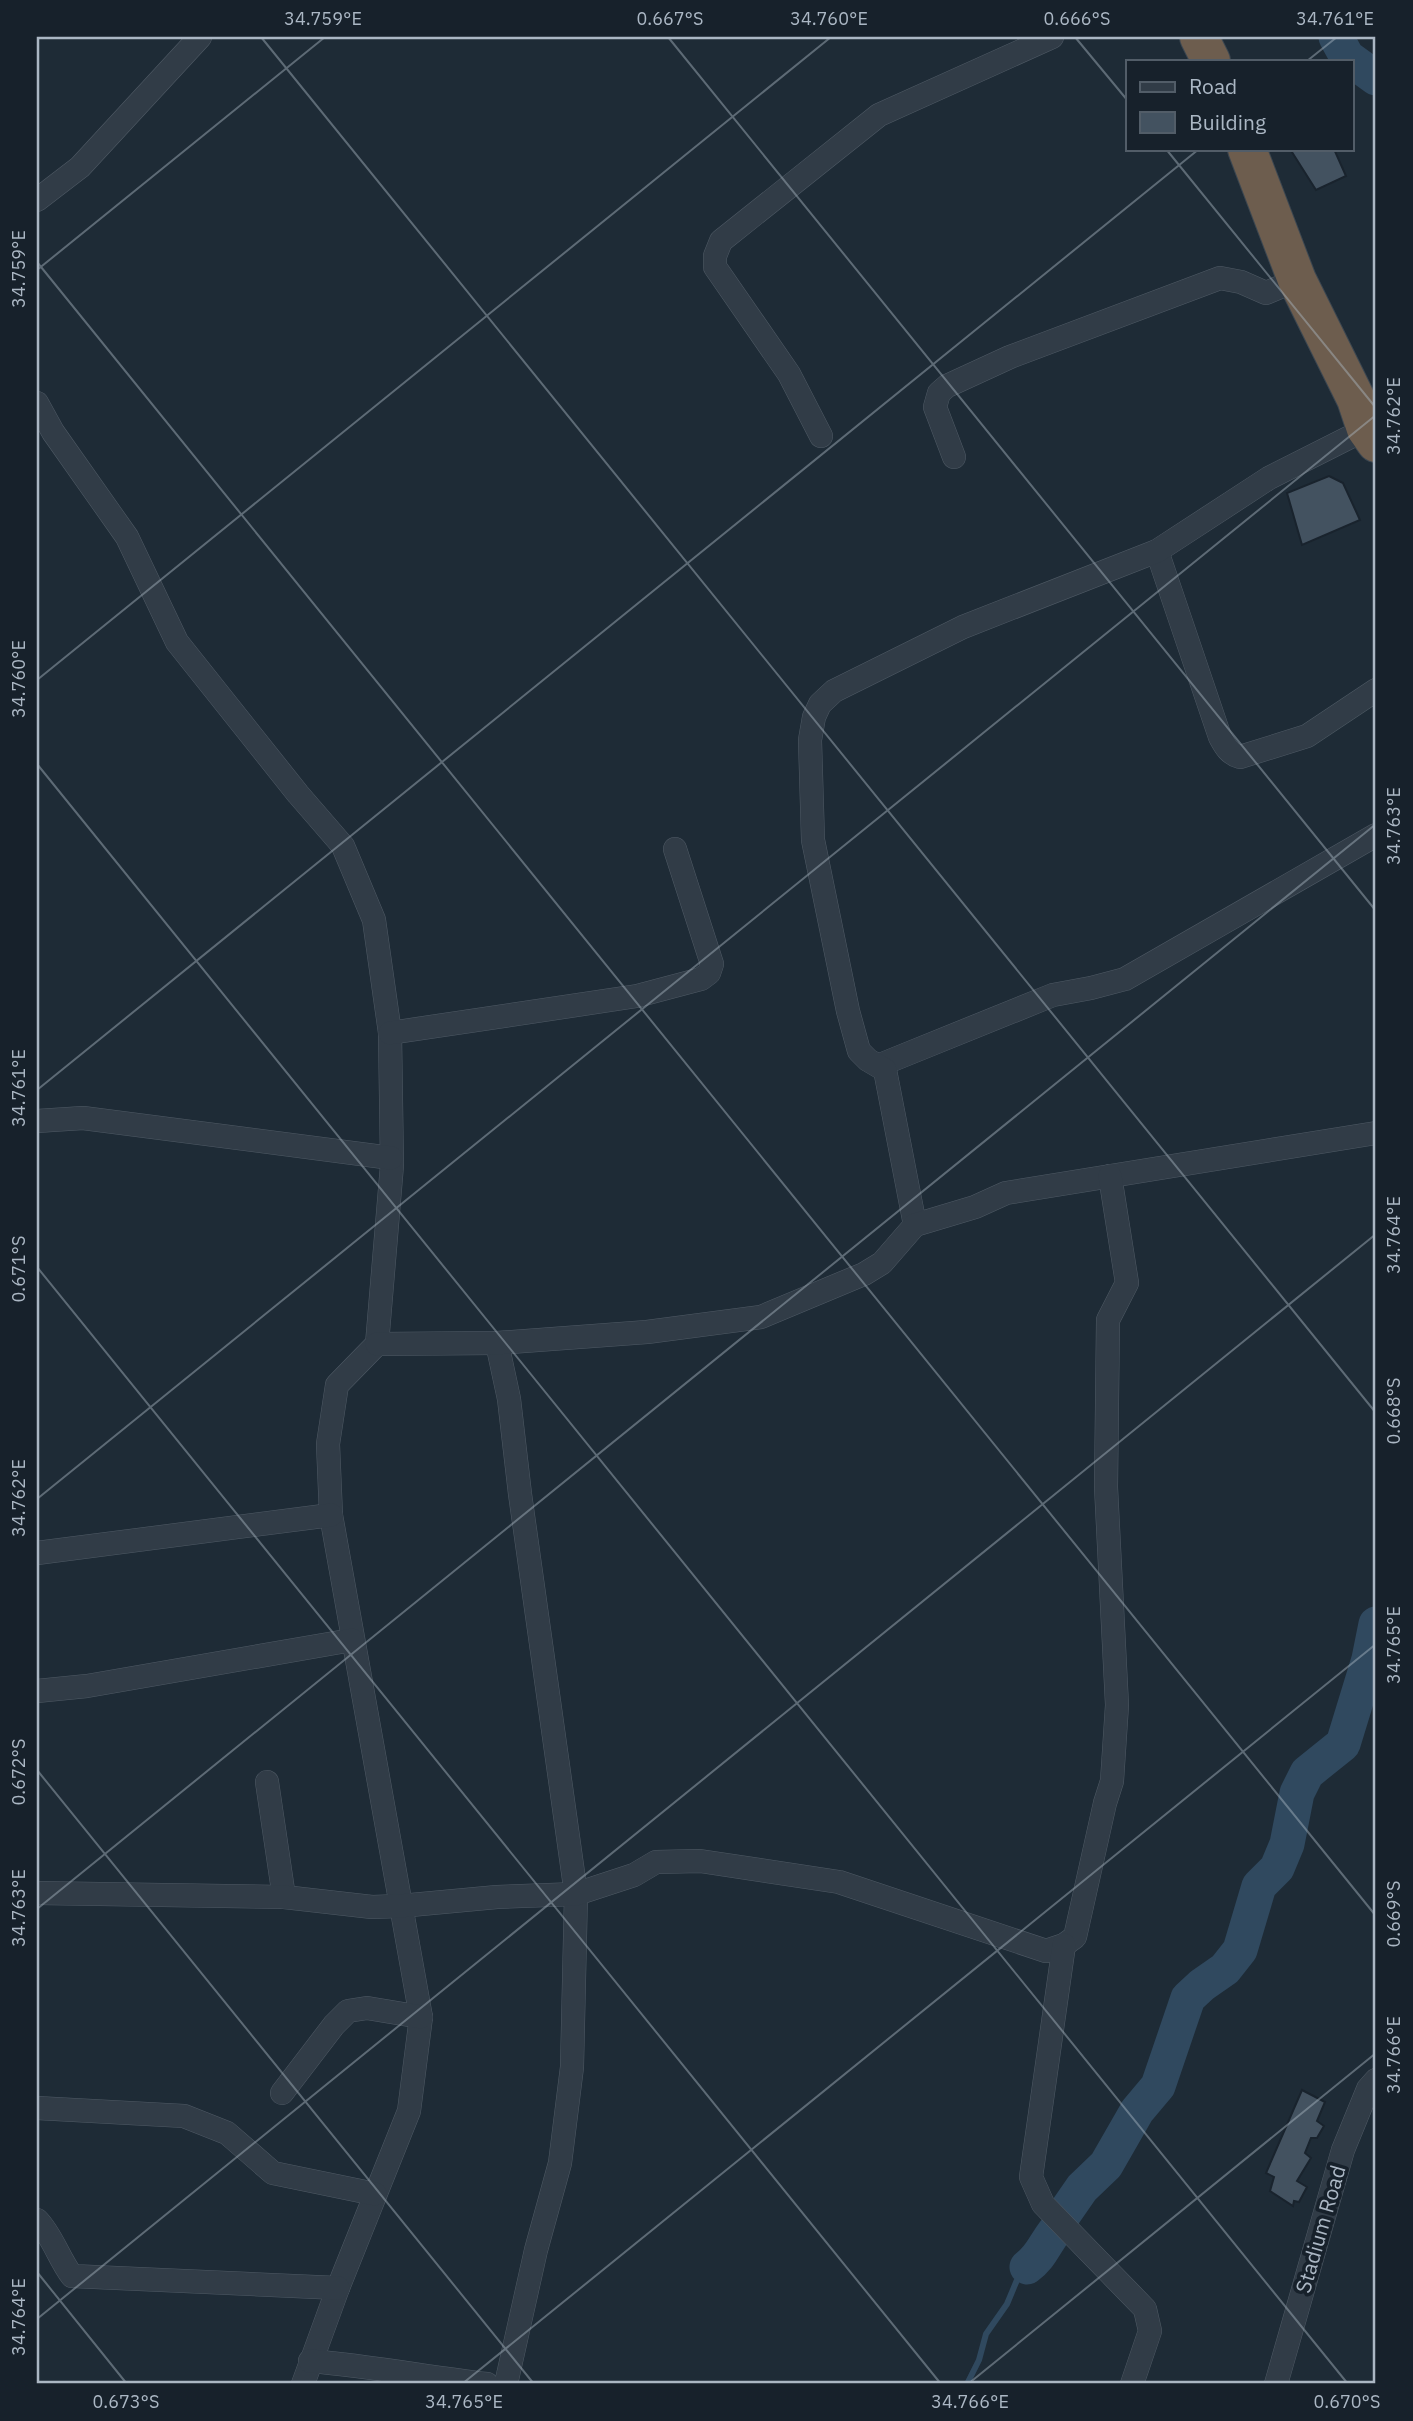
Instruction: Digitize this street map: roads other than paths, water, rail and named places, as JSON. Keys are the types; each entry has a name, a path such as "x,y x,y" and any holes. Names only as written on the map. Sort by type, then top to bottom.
{"highway":[{"path":"1199,37 1210,60"},
{"path":"1247,150 1297,280 1356,399 1371,436"}],"street":[{"path":"37,200 80,167 200,37"},
{"path":"821,436 789,374 715,267 715,256 721,241 879,115 1052,37"},
{"path":"954,457 935,407 939,393 947,386 1010,356 1220,278 1241,282 1266,293 1297,280"},
{"path":"37,402 53,432 127,537 177,642 343,846 374,919 390,1033 391,1158 377,1344 337,1385 328,1444 331,1515 421,2017 409,2111 338,2288 303,2384"},
{"path":"915,1225 885,1070 859,1051 848,1011 813,840 810,740 814,717 820,704 834,691 963,627 1157,551 1269,478 1371,436"},
{"path":"1157,551 1220,737 1225,747 1234,755 1240,757 1307,736 1376,690"},
{"path":"880,1065 1053,995 1125,979 1376,835"},
{"path":"390,1033 637,996 701,979 709,973 712,964 675,849"},
{"path":"37,1121 83,1118 391,1158"},
{"path":"377,1344 497,1343 647,1332 761,1317 864,1274 882,1263 915,1225 975,1207 1006,1193 1376,1133"},
{"path":"37,1892 284,1897 372,1907 400,1906 497,1897 576,1894 634,1875 656,1862 700,1861 839,1882 1046,1951 1064,1945 1075,1937 1112,1781 1117,1705 1106,1487 1108,1320 1126,1283 1110,1176"},
{"path":"497,1343 509,1399 576,1894 572,2067 559,2163 506,2384"},
{"path":"37,1553 331,1515"},
{"path":"37,1691 87,1686 352,1640"},
{"path":"267,1782 284,1897"},
{"path":"1064,1945 1031,2178 1043,2204 1145,2309 1150,2331 1132,2384"},
{"path":"282,2093 334,2025 348,2011 367,2008 421,2017"},
{"name":"Stadium Road","path":"1276,2384 1343,2150 1363,2099 1376,2080"},
{"path":"37,2108 184,2116 226,2133 273,2173 375,2194"},
{"path":"37,2220 72,2276 338,2288"},
{"path":"310,2361 487,2384"}],"waterway":[{"path":"1336,37 1351,60"},
{"path":"1354,62 1376,78"},
{"path":"1064,2214 1082,2188 1106,2165 1137,2111 1158,2086 1188,1998 1225,1969 1240,1950 1259,1886 1277,1868 1287,1844 1297,1793 1307,1773 1343,1744 1369,1659 1376,1624"},
{"path":"1027,2267 1039,2255 1055,2231"},
{"path":"967,2384 979,2360 986,2334 1007,2304 1017,2280 1027,2267"}]}
